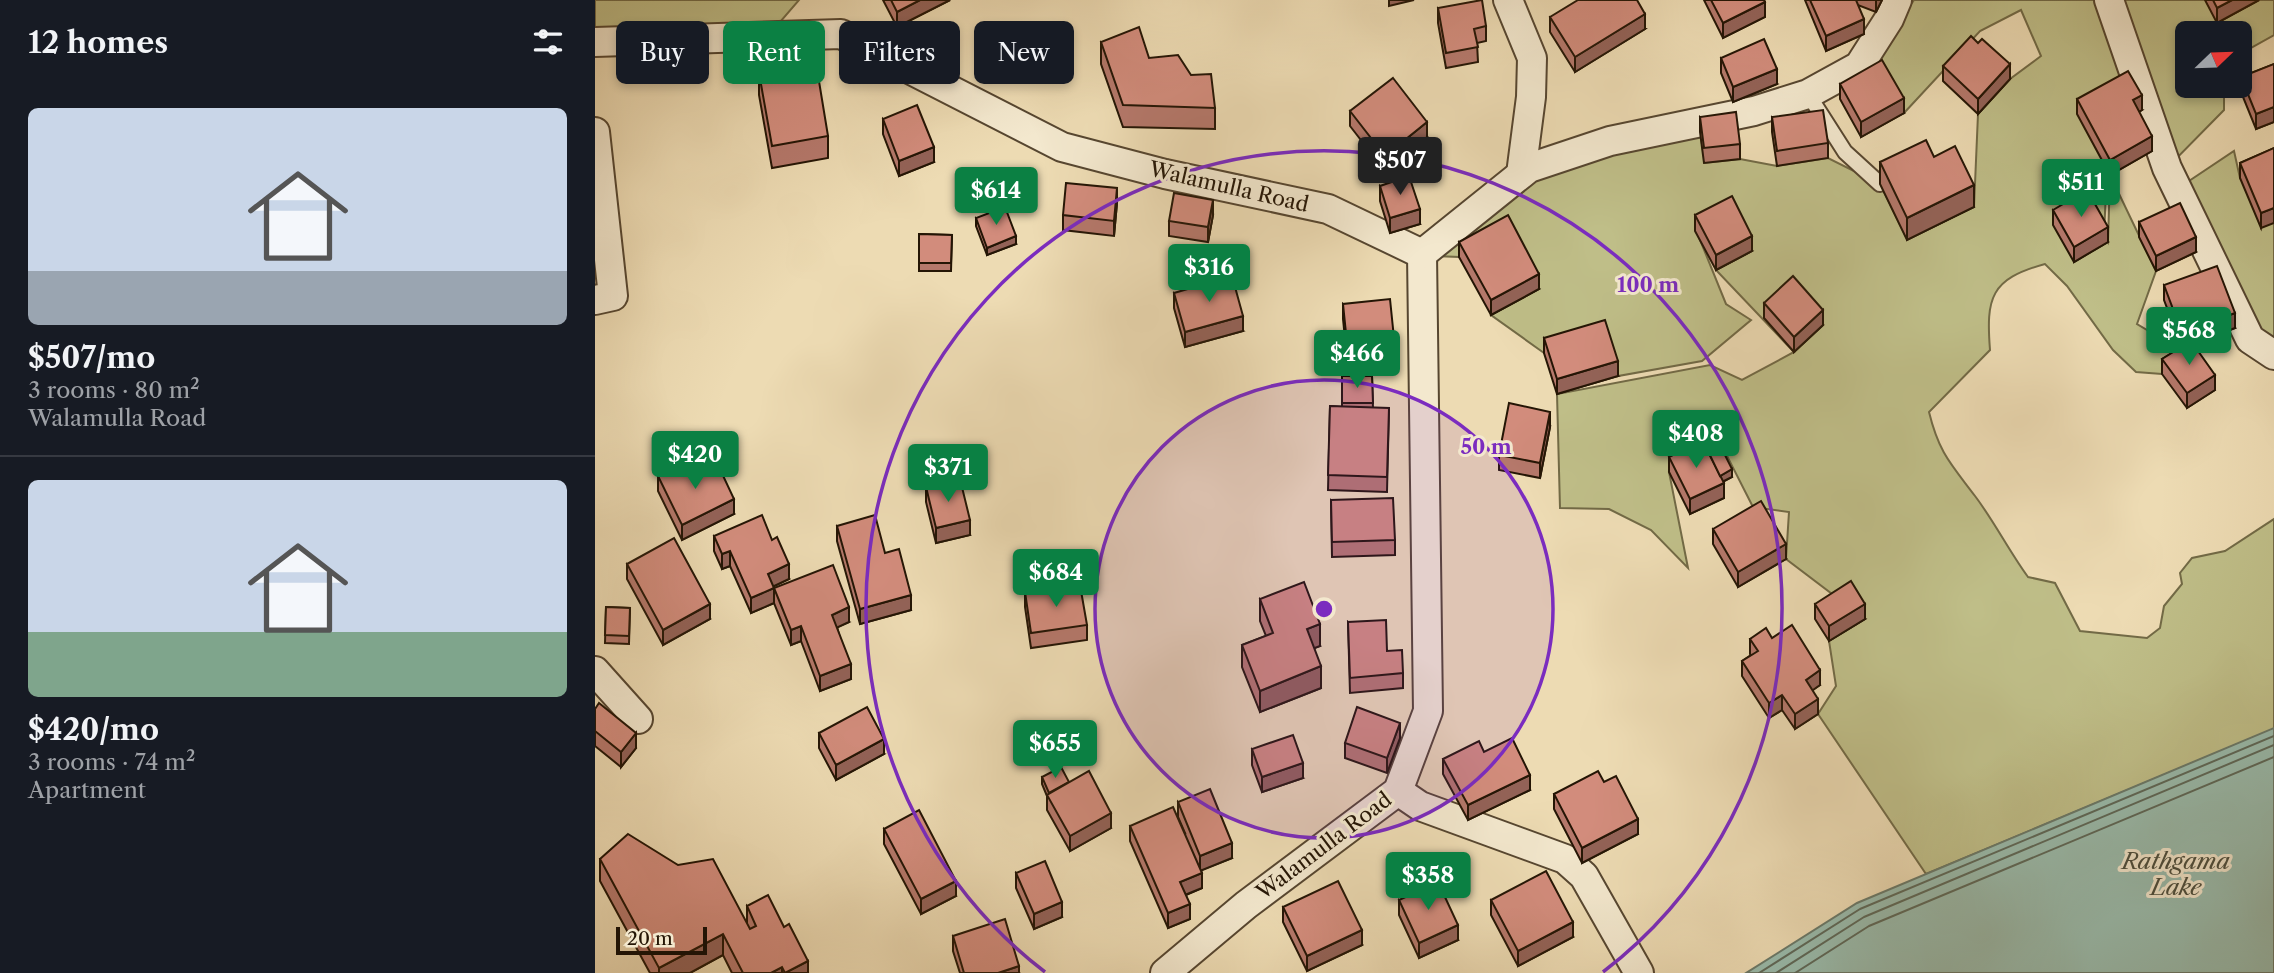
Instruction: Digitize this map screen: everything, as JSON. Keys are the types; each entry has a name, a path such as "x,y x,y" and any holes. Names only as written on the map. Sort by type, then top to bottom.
{"street":[{"path":"1508,0 1532,58 1531,97 1521,173"},
{"path":"1422,254 1529,168 1610,141 1754,111 1808,94 1859,66 1889,19 1897,0"},
{"path":"2109,0 2167,168 2250,339 2274,355"},
{"name":"Walamulla Road","path":"595,42 841,34 1062,147 1165,174 1328,209 1422,254 1428,711 1398,791 1246,905 1165,973"},
{"path":"595,132 613,296 595,300"},
{"path":"595,671 638,719"},
{"path":"1398,791 1420,806 1565,859 1584,876 1639,973"}],"lane":[{"path":"1808,94 1845,152 1880,184"}],"shaded area":[{"path":"595,0 799,0 781,21 723,21 723,38 709,38 709,21 616,21 616,41 595,42"},
{"path":"1914,0 2099,0 2128,86 2107,169 2104,235 2108,242 2110,175 2156,271 2137,324 2191,356 2162,374 2136,372 2113,350 2067,286 2045,264 2013,276 2002,284 1991,304 1990,350 1929,412 1937,438 1947,457 2021,567 2028,577 2055,583 2080,631 2147,638 2160,628 2164,606 2182,584 2180,573 2192,558 2225,551 2274,519 2274,729 1926,874 1818,714 1836,686 1829,641 1865,619 1786,559 1789,512 1753,507 1721,444 1669,472 1688,568 1651,530 1609,509 1560,508 1557,394 1710,365 1742,380 1794,352 1716,270 1752,251 1696,230 1726,304 1751,320 1702,361 1618,376 1605,335 1544,353 1491,315 1539,289 1459,257 1436,256 1532,177 1611,150 1700,132 1705,163 1740,159 1777,166 1828,158 1880,184 1907,239 1974,207 1978,114 2010,79 2041,56 2021,10 1980,31 1904,113 1882,75 1871,63"},
{"path":"2109,0 2274,0 2274,35 2252,47 2252,21 2175,21 2175,98 2224,98 2224,110 2167,168"},
{"path":"2234,151 2240,178 2274,223 2274,355 2177,189"}],"water":[{"name":"Rathgama Lake","path":"2274,728 2274,973 1746,973 1857,903"}],"building":[{"path":"891,0 920,0 897,12"},
{"path":"1482,0 1486,26 1474,29 1478,47 1446,53 1438,8"},
{"path":"1578,0 1637,0 1645,14 1575,57 1550,17"},
{"path":"1711,0 1764,0 1765,2 1723,23"},
{"path":"1810,0 1856,0 1864,19 1826,36"},
{"path":"2213,0 2232,0 2217,8"},
{"path":"1139,27 1149,58 1178,55 1191,75 1211,74 1215,108 1123,105 1101,42"},
{"path":"1971,36 1978,43 1982,39 2010,64 1978,99 1943,66"},
{"path":"1764,39 1777,69 1733,87 1721,58"},
{"path":"1882,60 1904,98 1861,122 1840,84"},
{"path":"2274,64 2274,107 2256,114 2250,98 2252,98 2252,73"},
{"path":"2128,71 2142,95 2133,100 2152,136 2110,160 2077,99"},
{"path":"1393,78 1427,122 1385,156 1350,111"},
{"path":"761,84 819,84 828,136 772,146"},
{"path":"917,105 934,147 899,161 883,119"},
{"path":"1823,110 1828,143 1777,151 1772,117"},
{"path":"1736,112 1740,144 1704,148 1700,117"},
{"path":"1926,140 1934,157 1955,146 1974,185 1907,218 1880,162"},
{"path":"2274,148 2274,208 2261,213 2240,163"},
{"path":"1409,176 1420,209 1390,218 1380,186"},
{"path":"1066,183 1117,188 1114,221 1063,215"},
{"path":"2087,190 2108,227 2074,247 2053,210"},
{"path":"1174,193 1213,200 1208,227 1169,221"},
{"path":"1732,196 1752,236 1716,255 1695,215"},
{"path":"2180,203 2196,237 2156,256 2139,222"},
{"path":"1005,207 1016,236 987,248 976,218"},
{"path":"1508,215 1539,274 1491,300 1459,242"},
{"path":"919,234 952,235 951,263 919,263"},
{"path":"2217,266 2235,313 2182,333 2164,285"},
{"path":"1232,276 1243,316 1185,332 1174,293"},
{"path":"1793,276 1823,310 1794,337 1764,303"},
{"path":"1390,299 1395,348 1348,353 1343,304"},
{"path":"1605,320 1618,361 1557,379 1544,338"},
{"path":"2191,341 2215,375 2187,393 2162,359"},
{"path":"1342,376 1372,376 1373,403 1342,403"},
{"path":"1509,403 1550,412 1540,463 1499,455"},
{"path":"1330,406 1389,408 1387,477 1328,475"},
{"path":"1702,440 1724,483 1690,499 1669,457"},
{"path":"1718,441 1732,469 1720,476 1706,447"},
{"path":"690,461 698,477 719,467 734,499 682,525 658,476"},
{"path":"960,479 970,520 936,528 926,487"},
{"path":"1393,498 1395,540 1332,542 1331,500"},
{"path":"1761,501 1786,544 1738,572 1713,529"},
{"path":"762,515 772,540 777,537 789,564 768,574 774,588 751,598 730,551 722,554 714,536"},
{"path":"875,515 885,553 899,549 911,595 860,609 837,526"},
{"path":"674,538 710,604 663,630 627,564"},
{"path":"833,565 849,607 832,615 851,664 820,676 801,626 791,630 774,588"},
{"path":"1851,581 1865,604 1829,626 1815,604"},
{"path":"1304,582 1320,624 1307,629 1321,666 1260,691 1242,645 1273,633 1260,599"},
{"path":"1080,585 1087,625 1031,633 1025,592"},
{"path":"606,607 630,608 629,636 605,635"},
{"path":"1386,620 1387,651 1402,650 1403,673 1350,678 1348,622"},
{"path":"1792,625 1820,670 1806,680 1818,699 1795,714 1782,695 1769,703 1742,661 1758,651 1750,639 1766,628 1772,638"},
{"path":"599,703 636,733 621,752 595,731 595,709"},
{"path":"867,707 884,739 836,765 819,733"},
{"path":"1357,707 1400,723 1387,758 1345,743"},
{"path":"1293,735 1303,763 1262,777 1252,749"},
{"path":"1512,738 1530,775 1468,805 1443,759 1479,741 1484,752"},
{"path":"1061,767 1069,782 1049,793 1042,777"},
{"path":"1089,771 1111,813 1070,836 1047,795"},
{"path":"1598,771 1604,782 1616,776 1638,819 1582,848 1554,794"},
{"path":"1210,789 1232,843 1200,856 1178,802"},
{"path":"1173,807 1202,873 1180,882 1190,904 1168,913 1130,826"},
{"path":"919,810 956,881 921,899 884,829"},
{"path":"628,834 678,865 713,859 750,929 756,926 747,906 768,895 784,927 789,924 808,961 785,973 782,967 771,973 743,973 723,934 659,968 600,859"},
{"path":"1045,861 1062,902 1034,914 1016,873"},
{"path":"1546,871 1573,922 1518,951 1491,900"},
{"path":"1338,881 1362,930 1307,956 1283,907"},
{"path":"1438,882 1458,925 1419,943 1399,900"},
{"path":"1005,919 1019,966 998,973 964,973 953,936"}]}
